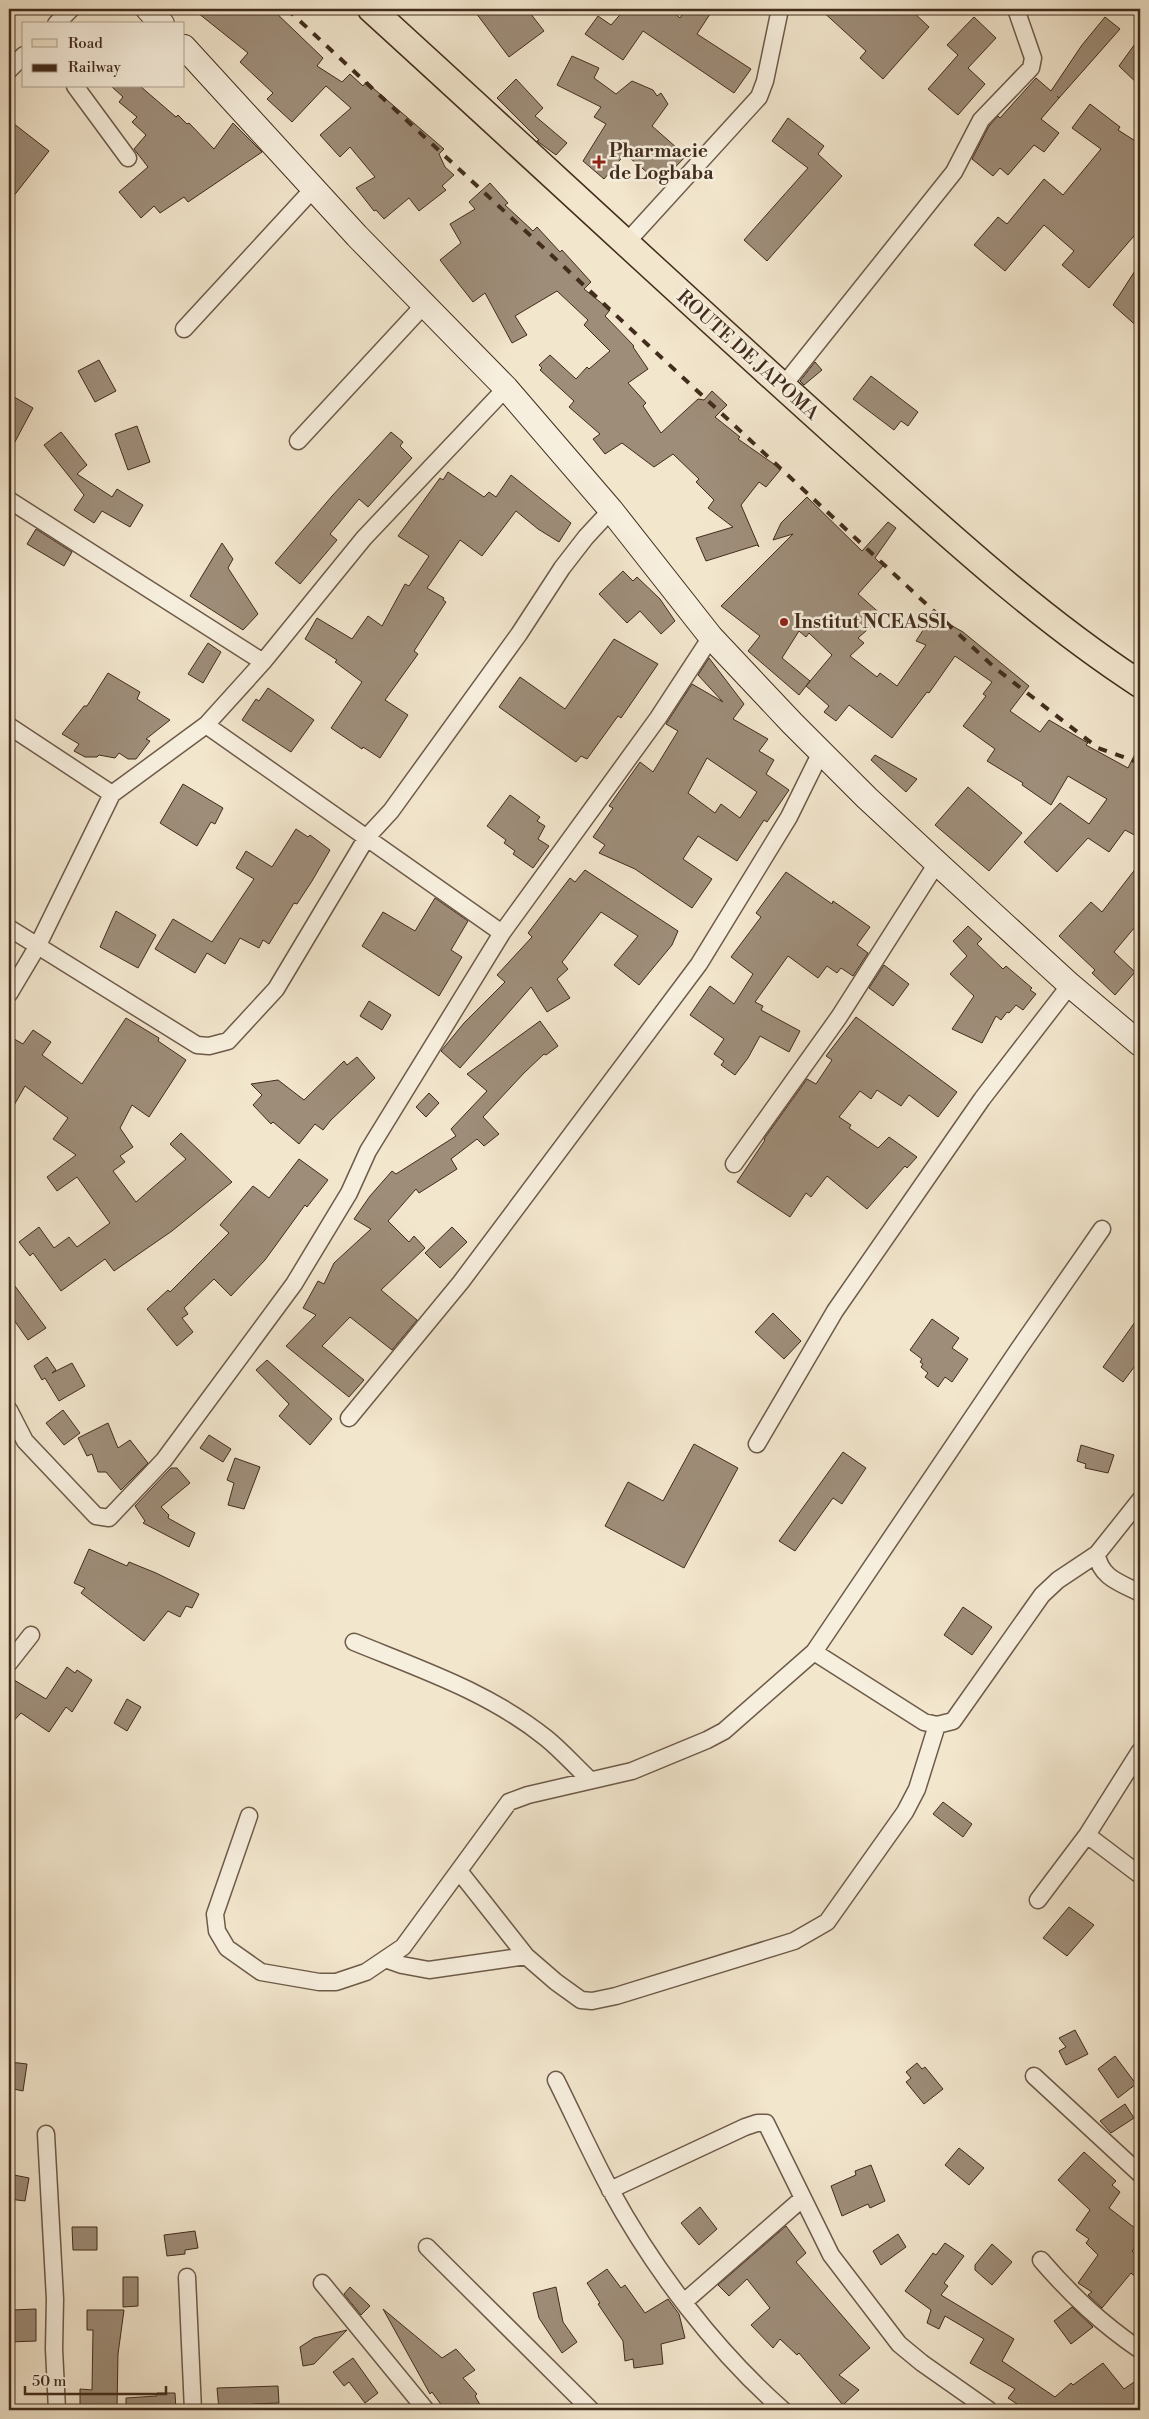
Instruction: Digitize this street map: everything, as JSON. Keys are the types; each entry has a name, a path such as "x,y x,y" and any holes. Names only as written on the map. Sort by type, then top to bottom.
{"main road":[{"path":"148,9 160,22"},
{"name":"ROUTE DE JAPOMA","path":"374,10 626,244 783,386 1022,596 1092,652 1140,684"},
{"path":"185,48 357,236 506,388 611,510 711,637 821,752 937,863 1070,985 1140,1044"}],"street":[{"path":"58,22 71,9"},
{"path":"626,244 759,97 765,81 780,9"},
{"path":"783,386 954,172 981,120 1031,68 1033,58 1016,9"},
{"path":"9,70 22,57"},
{"path":"76,88 128,158"},
{"path":"184,329 314,188"},
{"path":"298,441 424,305"},
{"path":"9,994 37,947 112,794 206,725 263,662 364,538 506,388"},
{"path":"9,500 263,662"},
{"path":"9,928 197,1045 209,1046 228,1041 276,989 367,838 390,811 518,634 562,568 586,537 611,510"},
{"path":"9,1410 25,1441 96,1516 109,1518 164,1460 294,1284 348,1193 368,1151 502,933 658,718 711,637"},
{"path":"206,725 502,933"},
{"path":"9,726 112,794"},
{"path":"349,1418 461,1282 699,964 789,817 821,752"},
{"path":"734,1164 839,1017 937,863"},
{"path":"757,1444 835,1311 982,1099 1070,985"},
{"path":"249,1816 215,1914 217,1931 227,1948 261,1972 319,1982 336,1982 366,1972 403,1948 509,1802 528,1795 632,1771 724,1731 814,1652 1102,1229"},
{"path":"814,1652 924,1722 937,1725 953,1721 1042,1595 1058,1580 1097,1554 1140,1500"},
{"path":"1097,1554 1098,1565 1103,1573 1140,1593"},
{"path":"9,1663 31,1634"},
{"path":"354,1642 458,1684 486,1699 546,1738 590,1780"},
{"path":"459,1871 526,1956 556,1982 581,2000 592,2001 616,1996 794,1941 826,1922 905,1812 917,1789 937,1725"},
{"path":"1038,1900 1087,1835 1140,1751"},
{"path":"1087,1835 1140,1875"},
{"path":"385,1959 402,1965 429,1970 526,1956"},
{"path":"1034,2076 1140,2174"},
{"path":"556,2080 610,2190 661,2271 704,2329 783,2410"},
{"path":"610,2190 745,2127 757,2123 766,2123 831,2255 899,2344 922,2364 987,2410"},
{"path":"46,2134 55,2298 54,2349 57,2410"},
{"path":"684,2302 803,2198"},
{"path":"427,2247 592,2410"},
{"path":"1041,2260 1071,2295 1096,2318 1140,2350"},
{"path":"187,2277 193,2410"},
{"path":"322,2283 426,2410"}],"building":[{"path":"193,9 272,9 323,58 317,66 342,82 350,74 363,86 366,82 444,149 439,154 445,167 454,175 442,186 446,190 419,211 409,198 384,219 376,210 374,211 356,188 375,177 350,147 340,157 320,135 351,108 326,86 292,122 267,99 273,93 240,62 248,53"},
{"path":"473,9 527,9 544,31 509,57"},
{"path":"625,9 670,9 680,18 686,9 702,9 710,14 697,34 751,69 734,93 643,31 623,60 585,34 598,16 611,25"},
{"path":"820,9 910,9 929,27 883,79 860,58 866,51"},
{"path":"974,17 996,38 968,68 985,84 958,115 928,89 958,55 947,45"},
{"path":"1105,17 1120,29 1041,119 1059,133 1044,152 1034,145 1008,175 1000,168 993,176 972,159 989,126 998,116 1000,118 1036,78 1051,91 1082,45"},
{"path":"1140,37 1140,86 1119,66"},
{"path":"572,56 599,68 594,78 616,94 632,81 653,90 657,96 661,93 668,104 652,126 686,156 660,183 625,154 604,179 583,161 606,124 594,117 601,107 557,85"},
{"path":"516,79 543,108 535,116 567,143 556,155 537,141 539,140 497,98"},
{"path":"113,88 142,88 176,117 178,115 187,124 189,123 214,149 233,123 262,152 188,202 184,197 160,213 154,206 141,218 119,192 148,167 134,149 146,135 132,122 137,117 119,102 123,97"},
{"path":"1090,104 1120,127 1118,130 1140,144 1140,229 1089,288 1062,265 1074,251 1044,225 1005,271 974,245 998,217 1007,224 1044,179 1063,195 1101,149 1072,128"},
{"path":"788,118 824,146 818,154 842,176 767,261 744,240 808,168 772,141"},
{"path":"9,120 49,151 9,202"},
{"path":"490,183 508,203 505,205 533,231 537,227 560,252 562,250 591,282 584,289 610,310 605,316 634,346 648,369 628,383 646,403 643,406 661,433 698,399 704,400 712,391 727,405 715,417 740,437 738,439 781,469 766,487 759,482 741,505 759,547 757,545 706,561 696,538 733,527 708,508 714,500 696,482 699,479 673,454 654,467 622,443 605,454 593,439 600,434 569,407 574,401 540,370 542,368 539,365 550,355 576,379 587,367 589,369 610,351 584,325 588,320 557,291 515,316 527,335 512,343 485,293 473,302 440,260 461,243 450,224 475,209 469,202"},
{"path":"1140,263 1140,329 1113,305"},
{"path":"99,360 116,391 95,402 78,371"},
{"path":"815,362 822,370 804,385 800,381"},
{"path":"871,376 918,412 908,426 901,421 894,430 853,399"},
{"path":"9,394 33,408 9,453"},
{"path":"137,426 150,462 128,470 115,434"},
{"path":"61,432 87,465 77,474 112,497 117,489 143,505 130,527 102,511 94,523 74,510 84,495 44,445"},
{"path":"391,432 403,442 400,446 412,458 368,507 359,499 330,534 337,540 300,584 275,563 332,496"},
{"path":"448,472 484,497 489,492 496,497 511,475 571,523 559,542 538,529 516,511 482,556 460,540 427,588 444,598 443,600 446,602 414,651 418,654 385,700 408,715 380,758 363,747 362,749 331,728 362,682 335,662 337,660 305,639 317,618 352,639 368,616 382,626 405,584 409,586 429,556 398,536 440,478 443,480"},
{"path":"807,497 862,551 888,522 896,528 875,558 883,566 858,594 883,616 858,638 864,643 850,656 877,677 880,673 897,686 926,645 916,641 933,615 963,632 1029,686 1010,711 1040,732 1049,720 1088,743 1086,745 1128,768 1140,744 1140,838 1125,830 1109,852 1088,838 1057,872 1024,842 1060,803 1089,824 1107,799 1068,776 1051,805 1022,785 1023,783 987,761 995,749 963,726 986,696 983,694 992,682 955,656 929,693 927,692 892,738 849,705 836,721 824,712 829,706 806,686 799,695 748,651 760,636 721,606 793,534 773,540 781,523","holes":["799,631 806,637 809,633 832,655 807,685 810,681 782,658"]},
{"path":"36,529 72,552 64,566 27,544"},
{"path":"222,543 233,559 228,568 258,614 243,630 190,596"},
{"path":"623,571 633,581 637,577 660,599 675,621 661,634 640,611 627,623 599,594"},
{"path":"614,639 658,664 621,718 618,716 587,759 581,756 576,762 499,707 520,677 565,709"},
{"path":"208,643 221,652 203,683 188,674"},
{"path":"709,658 744,704 733,719 768,739 759,751 774,760 766,774 789,790 767,822 764,820 737,861 698,836 683,859 712,879 692,908 635,869 599,853 605,845 593,837 613,808 609,806 640,762 653,772 678,731 666,724 692,684 723,702 698,675","holes":["707,758 757,792 740,818 721,804 715,813 688,793"]},
{"path":"108,673 140,692 137,699 170,720 146,739 150,741 136,759 128,759 119,753 115,758 99,755 97,757 85,757 74,751 79,744 62,734 84,706 87,706"},
{"path":"268,688 314,720 291,752 242,720 256,699 259,701"},
{"path":"875,755 917,779 906,792 871,760"},
{"path":"183,784 223,808 215,824 211,822 197,846 160,823"},
{"path":"968,787 1022,833 989,871 935,825"},
{"path":"510,795 540,817 537,821 545,826 538,839 549,846 533,868 513,854 515,851 504,843 506,840 487,826"},
{"path":"296,829 308,837 310,835 330,850 312,881 297,904 294,903 269,944 263,940 259,948 240,938 225,964 207,953 195,973 155,949 173,919 212,942 254,879 236,868 246,851 272,867"},
{"path":"1140,863 1140,921 1114,952 1135,972 1115,995 1092,973 1095,970 1059,936 1091,902 1102,912"},
{"path":"585,870 678,931 672,945 639,985 614,965 638,936 601,912 562,962 568,969 557,979 570,998 547,1012 531,987 460,1068 441,1051 464,1023 505,982 497,975 532,937 528,933 570,878 575,882"},
{"path":"786,872 832,904 833,901 870,927 857,945 868,953 853,976 841,968 837,973 827,966 818,978 788,956 755,1002 763,1006 761,1010 800,1031 789,1052 760,1036 748,1058 735,1075 721,1065 724,1061 714,1054 724,1039 690,1015 710,986 734,1004 753,974 731,957 761,917 756,913"},
{"path":"435,898 468,921 451,950 462,957 439,996 362,946 383,912 415,931"},
{"path":"116,911 156,935 138,968 100,947"},
{"path":"968,926 982,939 977,944 1003,969 1006,966 1032,988 1030,990 1036,994 1023,1010 1016,1005 1001,1020 996,1016 982,1043 952,1029 974,996 950,974 967,956 953,941"},
{"path":"884,965 909,984 893,1006 869,988"},
{"path":"369,1001 391,1015 382,1030 360,1016"},
{"path":"856,1017 957,1092 938,1117 909,1095 901,1106 877,1090 871,1099 860,1091 839,1117 851,1125 849,1128 878,1148 889,1137 917,1157 907,1168 905,1166 867,1209 827,1176 811,1197 806,1193 790,1217 737,1182 764,1139 807,1079 816,1084 832,1060 826,1056"},
{"path":"126,1018 159,1038 158,1041 186,1060 149,1117 132,1105 120,1128 133,1147 120,1156 125,1162 113,1171 136,1202 186,1159 170,1144 181,1133 232,1182 172,1231 114,1271 105,1259 61,1291 33,1253 30,1256 19,1242 39,1227 54,1248 69,1237 77,1247 110,1223 77,1177 57,1191 47,1177 76,1155 53,1139 68,1118 25,1086 9,1114 9,1036 23,1044 33,1030 51,1042 42,1055 82,1084"},
{"path":"540,1021 558,1046 546,1055 544,1054 483,1117 499,1134 484,1146 477,1139 451,1159 457,1169 419,1193 416,1189 388,1221 409,1242 414,1236 425,1248 381,1290 417,1320 392,1350 350,1317 322,1346 364,1380 349,1397 286,1346 316,1315 303,1308 318,1281 324,1284 334,1263 371,1229 354,1219 370,1196 392,1171 396,1174 456,1136 451,1129 487,1091 467,1074"},
{"path":"357,1057 375,1078 323,1130 315,1124 299,1144 273,1122 271,1124 253,1105 262,1095 251,1084 278,1080 304,1100 344,1061 347,1065"},
{"path":"429,1093 439,1103 426,1117 416,1107"},
{"path":"299,1159 328,1180 307,1207 305,1205 265,1260 231,1296 214,1279 184,1308 188,1314 182,1318 193,1332 177,1346 147,1309 168,1290 170,1292 229,1233 220,1225 253,1186 269,1198"},
{"path":"452,1227 467,1242 440,1268 425,1253"},
{"path":"9,1278 46,1328 28,1340 9,1313"},
{"path":"773,1313 801,1341 784,1359 755,1332"},
{"path":"1140,1315 1140,1359 1123,1382 1103,1367"},
{"path":"932,1319 959,1338 952,1348 968,1359 952,1382 945,1377 938,1387 925,1377 928,1373 921,1367 923,1364 920,1362 922,1359 910,1350"},
{"path":"47,1357 56,1370 52,1373 72,1363 85,1386 59,1401 45,1378 42,1380 34,1366"},
{"path":"267,1360 332,1419 310,1445 279,1416 289,1404 256,1370"},
{"path":"63,1410 80,1433 64,1445 46,1423"},
{"path":"108,1423 118,1448 130,1440 148,1463 121,1490 106,1472 98,1472 92,1454 87,1456 78,1438"},
{"path":"209,1435 231,1449 223,1462 200,1448"},
{"path":"694,1444 738,1468 684,1568 605,1526 628,1482 663,1501"},
{"path":"1081,1445 1114,1455 1108,1473 1085,1468 1086,1464 1077,1461"},
{"path":"843,1452 866,1468 842,1504 833,1498 795,1551 779,1541"},
{"path":"235,1458 260,1467 244,1509 228,1505 234,1483 227,1480"},
{"path":"171,1468 177,1468 190,1483 161,1507 169,1515 168,1518 195,1533 189,1547 143,1523 145,1521 135,1506"},
{"path":"89,1549 127,1566 129,1562 156,1573 199,1594 192,1608 186,1606 180,1617 168,1611 144,1641 81,1593 85,1588 74,1583"},
{"path":"963,1607 992,1627 972,1655 944,1635"},
{"path":"67,1667 75,1673 77,1670 92,1680 72,1712 66,1707 49,1732 21,1713 9,1726 9,1677 46,1699"},
{"path":"127,1699 141,1707 127,1731 114,1723"},
{"path":"943,1802 972,1824 963,1837 933,1814"},
{"path":"1069,1907 1094,1925 1067,1956 1043,1938"},
{"path":"1075,2030 1088,2054 1066,2065 1059,2051 1066,2047 1059,2038"},
{"path":"1115,2056 1136,2084 1118,2098 1098,2069"},
{"path":"10,2062 27,2064 23,2091 9,2088"},
{"path":"917,2063 922,2069 925,2067 943,2089 924,2104 906,2082 911,2078 906,2072"},
{"path":"1125,2104 1134,2118 1111,2133 1100,2121"},
{"path":"959,2148 984,2168 969,2185 945,2165"},
{"path":"1084,2152 1116,2181 1112,2185 1120,2192 1109,2208 1140,2232 1140,2242 1132,2251 1140,2258 1140,2281 1131,2273 1102,2308 1088,2295 1092,2292 1078,2283 1098,2255 1086,2243 1089,2239 1076,2230 1090,2210 1058,2180"},
{"path":"871,2165 885,2201 870,2208 868,2204 842,2216 831,2186 856,2175 855,2171"},
{"path":"9,2174 29,2178 25,2201 9,2199"},
{"path":"700,2207 717,2229 699,2245 681,2223"},
{"path":"786,2226 806,2253 796,2262 870,2348 839,2375 859,2390 843,2405 799,2353 797,2355 780,2339 773,2348 751,2325 770,2308 747,2279 729,2296 718,2285"},
{"path":"72,2227 97,2227 97,2250 73,2250"},
{"path":"195,2231 198,2248 185,2250 185,2254 167,2256 164,2235"},
{"path":"898,2234 906,2247 881,2265 873,2251"},
{"path":"945,2243 964,2256 944,2283 948,2286 941,2295 1014,2339 1002,2361 1055,2397 1071,2383 1073,2385 1103,2363 1124,2389 1140,2378 1140,2410 1026,2410 1008,2398 1015,2389 970,2363 984,2339 945,2316 939,2329 927,2323 931,2310 905,2291 933,2253 936,2255"},
{"path":"992,2244 1012,2262 992,2285 975,2270 975,2265"},
{"path":"607,2269 621,2288 625,2285 645,2313 668,2299 679,2314 685,2338 661,2344 663,2364 634,2368 633,2359 625,2361 623,2341 598,2304 600,2303 587,2283"},
{"path":"123,2277 138,2277 138,2306 123,2307"},
{"path":"350,2287 370,2306 361,2315 344,2294"},
{"path":"556,2287 563,2322 577,2342 562,2353 539,2318 533,2293"},
{"path":"1072,2307 1093,2327 1071,2344 1054,2321"},
{"path":"36,2309 36,2341 9,2342 9,2320 12,2320 13,2310"},
{"path":"383,2309 442,2358 456,2349 475,2370 463,2378 477,2394 475,2396 483,2410 445,2410 432,2392 430,2394"},
{"path":"87,2310 124,2310 118,2354 117,2409 80,2408 80,2389 92,2390 93,2330 87,2330"},
{"path":"347,2330 314,2364 303,2366 300,2347 314,2338"},
{"path":"353,2358 378,2393 365,2403 349,2382 344,2386 333,2372"},
{"path":"278,2386 279,2403 252,2404 252,2410 219,2410 217,2388"},
{"path":"157,2393 175,2393 176,2410 126,2410 126,2398 157,2396"}],"railway":[{"path":"287,9 995,668 1098,748 1140,763"}],"place":[{"name":"Pharmacie de Logbaba","path":"599,162"},
{"name":"Institut NCEASSI","path":"784,622"}]}
